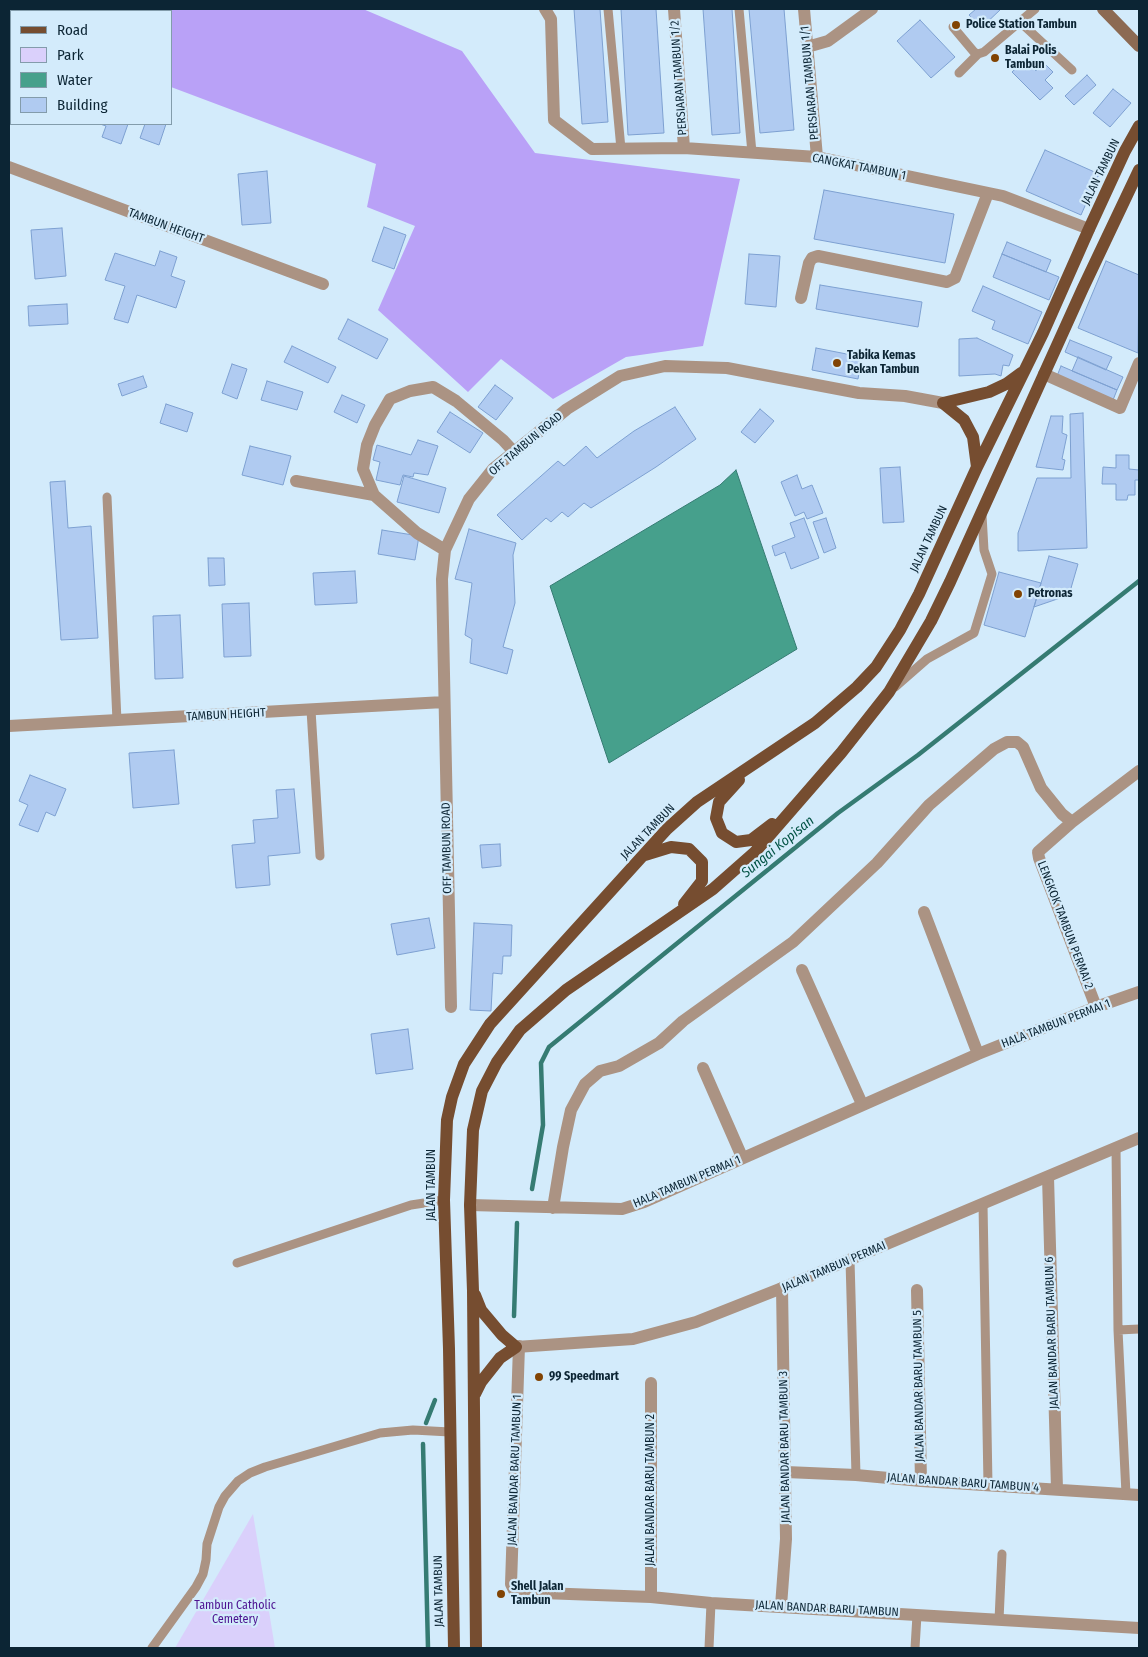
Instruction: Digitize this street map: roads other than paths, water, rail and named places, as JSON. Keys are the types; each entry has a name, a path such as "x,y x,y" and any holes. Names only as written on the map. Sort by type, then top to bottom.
{"main road":[{"path":"1103,9 1139,46"},
{"name":"JALAN TAMBUN","path":"454,1648 444,1200 447,1120 452,1097 464,1064 490,1024 667,829 697,802 815,724 857,687 876,667 900,630 919,594 1043,332 1125,151 1139,126"},
{"path":"476,1648 473,1291 470,1206 473,1130 482,1091 497,1062 520,1030 566,990 713,889 755,852 841,753 889,692 931,621 950,582 1139,170"},
{"path":"943,403 972,398 989,392 1006,384 1024,371"},
{"path":"943,403 964,420 973,437 978,467"},
{"path":"748,770 720,802 716,818 722,833 736,842 751,840 791,809"},
{"path":"645,855 671,847 689,849 702,862 702,881 676,914"},
{"path":"473,1291 481,1310 502,1335 517,1346 500,1358 481,1382 474,1396"}],"street":[{"name":"CANGKAT TAMBUN 1","path":"546,9 551,19 554,120 592,149 684,148 817,157 1003,196 1089,229"},
{"name":"PERSIARAN TAMBUN 1/2","path":"674,9 684,148"},
{"name":"PERSIARAN TAMBUN 1/1","path":"804,9 817,157"},
{"path":"807,47 828,41 872,9"},
{"name":"TAMBUN HEIGHT","path":"9,168 323,284"},
{"path":"801,298 809,263 812,258 818,256 939,281 947,282 955,278 988,193"},
{"path":"1044,374 1120,408 1139,363"},
{"name":"OFF TAMBUN ROAD","path":"451,1006 442,579 445,550 469,499 493,469 567,409 620,376 665,366 727,368 859,393 905,396 943,403"},
{"path":"445,550 417,533 374,495 363,469 367,445 375,425 390,399 410,391 433,387 456,401 503,440 514,452"},
{"path":"296,481 374,495"},
{"name":"TAMBUN HEIGHT","path":"9,726 444,702"},
{"path":"553,1208 562,1147 572,1110 585,1084 600,1071 619,1066 659,1044 683,1021 793,942 877,863 929,805 994,749 1007,742 1017,742 1023,747 1041,788 1062,814 1072,822"},
{"name":"LENGKOK TAMBUN PERMAI 2","path":"1096,1007 1038,852 1072,822 1139,771"},
{"path":"924,912 978,1054"},
{"path":"802,970 862,1104"},
{"name":"HALA TAMBUN PERMAI 1","path":"470,1206 622,1209 644,1202 978,1054 1139,992"},
{"path":"703,1068 742,1158"},
{"name":"JALAN TAMBUN PERMAI","path":"517,1346 633,1339 696,1322 850,1260 1139,1138"},
{"name":"JALAN BANDAR BARU TAMBUN 6","path":"1048,1177 1056,1489"},
{"name":"JALAN BANDAR BARU TAMBUN 3","path":"781,1606 786,1539 782,1288"},
{"name":"JALAN BANDAR BARU TAMBUN 5","path":"917,1290 921,1481"},
{"name":"JALAN BANDAR BARU TAMBUN 1","path":"515,1592 511,1584 517,1346"},
{"name":"JALAN BANDAR BARU TAMBUN 2","path":"651,1384 652,1597"},
{"name":"JALAN BANDAR BARU TAMBUN 4","path":"786,1472 856,1474 921,1481 1133,1495"},
{"name":"JALAN BANDAR BARU TAMBUN","path":"515,1592 652,1597 711,1603 1139,1628"}],"lane":[{"path":"608,9 621,149"},
{"path":"739,9 752,153"},
{"path":"959,73 978,54 984,52 1035,9"},
{"path":"1020,22 1072,70"},
{"path":"953,27 974,52 978,54"},
{"path":"108,497 117,721"},
{"path":"889,692 927,659 974,633 992,574 984,550 982,512"},
{"path":"311,710 320,856"},
{"path":"1116,1147 1118,1330 1133,1495"},
{"path":"238,1263 411,1205 444,1200"},
{"path":"983,1204 988,1485"},
{"path":"850,1260 856,1474"},
{"path":"1118,1330 1139,1329"},
{"path":"152,1648 200,1581 206,1560 207,1544 219,1507 225,1496 238,1481 250,1473 265,1467 380,1433 397,1430 450,1432"},
{"path":"998,1620 1002,1554"},
{"path":"709,1648 711,1603"},
{"path":"915,1648 917,1615"}],"water":[{"path":"736,470 797,649 609,763 550,586 720,485"}],"waterway":[{"name":"Sungai Kopisan","path":"532,1189 543,1125 541,1063 549,1047 838,813 918,755 1139,581"},
{"path":"514,1316 517,1223"},
{"path":"426,1423 435,1400"},
{"path":"423,1444 428,1648"}],"place":[{"name":"Police Station Tambun","path":"956,25"},
{"name":"Balai Polis Tambun","path":"995,58"},
{"name":"Tabika Kemas Pekan Tambun","path":"837,363"},
{"name":"Petronas","path":"1018,594"},
{"name":"99 Speedmart","path":"539,1377"},
{"name":"Shell Jalan Tambun","path":"501,1594"}],"park label":[{"name":"Tambun Catholic Cemetery","path":"235,1613"}]}
